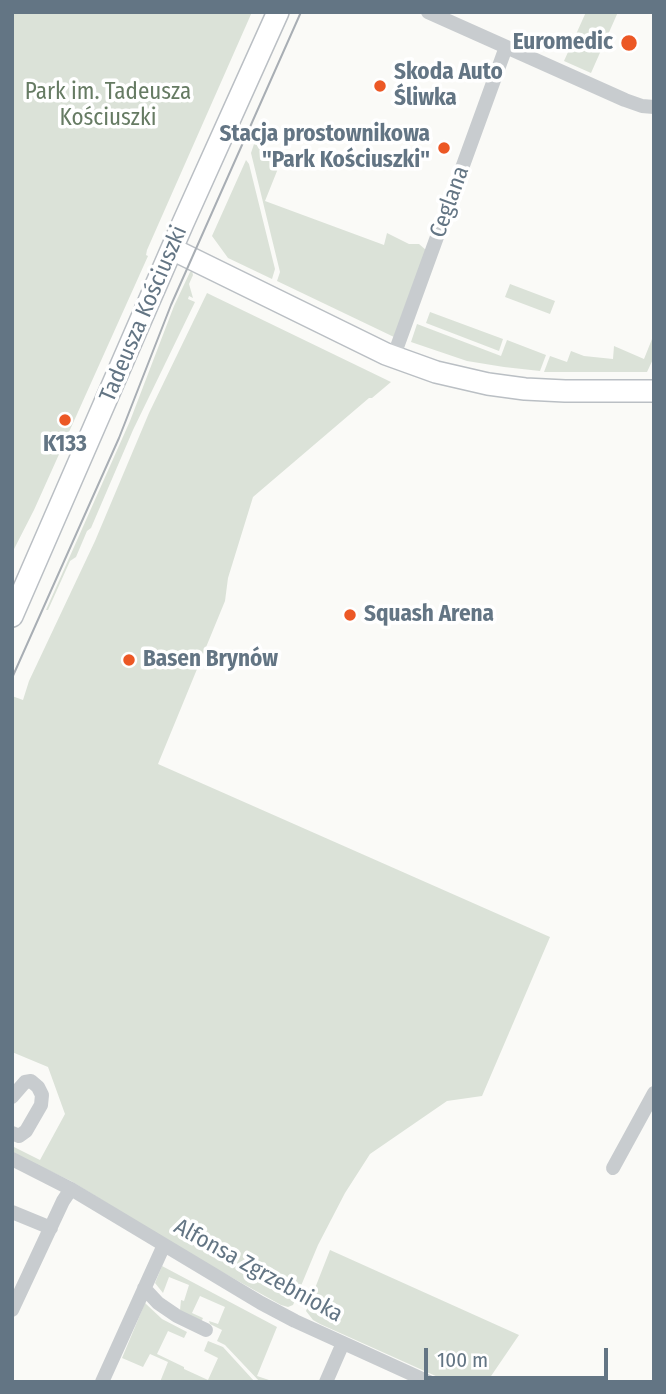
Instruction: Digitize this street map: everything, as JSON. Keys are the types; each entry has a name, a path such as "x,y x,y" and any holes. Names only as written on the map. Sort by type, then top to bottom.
{"street":[{"name":"Tadeusza Kościuszki","path":"12,616 278,12"},
{"path":"428,12 638,106 654,107"},
{"name":"Ceglana","path":"393,358 506,47"},
{"path":"172,249 393,358 426,369 488,384 525,389 654,391"},
{"path":"12,1097 25,1082 31,1081 42,1095 41,1105 26,1131 19,1136 12,1133"},
{"path":"613,1168 654,1093"},
{"name":"Alfonsa Zgrzebnioka","path":"12,1159 71,1189 261,1303 429,1382"},
{"path":"14,1301 71,1189"},
{"path":"12,1212 51,1228"},
{"path":"102,1382 164,1245"},
{"path":"144,1288 158,1303 177,1316 206,1330"},
{"path":"326,1382 343,1343"}],"green space":[{"name":"Park im. Tadeusza Kościuszki","path":"12,12 252,12 147,250 148,256 34,510 12,553"},
{"path":"586,12 618,12 591,73 564,61"},
{"path":"254,144 283,156 265,201 384,245 387,233 409,244 419,244 426,250 394,337 277,281 280,272 251,153"},
{"path":"246,160 275,269 272,279 228,258 212,236"},
{"path":"192,271 189,284 193,298 189,296 188,299 195,302 133,430 91,528 87,531 76,557 70,561 46,610 130,421 174,306"},
{"path":"510,284 555,301 550,314 505,297"},
{"path":"207,293 391,382 253,497 228,578 225,601 158,764 550,937 482,1096 447,1101 370,1154 345,1193 318,1245 293,1305 288,1307 195,1257 71,1181 12,1153 12,1146 40,1160 65,1114 48,1067 12,1052 12,696 23,700 29,681 95,541 149,413"},
{"path":"430,312 503,339 499,351 426,323"},
{"path":"417,324 501,356 507,340 546,355 540,371 467,361 411,342"},
{"path":"654,334 654,357 647,372 544,372 550,356 567,362 571,351 584,356 613,359 614,346 644,359"},
{"path":"330,1250 519,1335 487,1382 449,1382 320,1324 306,1311"},
{"path":"162,1266 277,1327 257,1376 275,1382 260,1382 225,1345 217,1341 222,1330 209,1321 218,1324 225,1307 200,1296 192,1313 203,1318 200,1324 180,1310 181,1300 184,1301 189,1285 169,1277 163,1293 155,1283"},
{"path":"145,1303 162,1319 187,1332 184,1338 168,1331 157,1354 208,1380 218,1358 204,1351 208,1341 223,1347 255,1382 160,1382 168,1362 150,1354 143,1367 122,1358"}],"tram line":[{"path":"12,678 119,438 171,305 301,12"}],"place":[{"name":"Euromedic","path":"629,43"},
{"name":"Skoda Auto Śliwka","path":"380,86"},
{"name":"Stacja prostownikowa \"Park Kościuszki\"","path":"444,148"},
{"name":"K133","path":"65,420"},
{"name":"Squash Arena","path":"350,615"},
{"name":"Basen Brynów","path":"129,660"}]}
